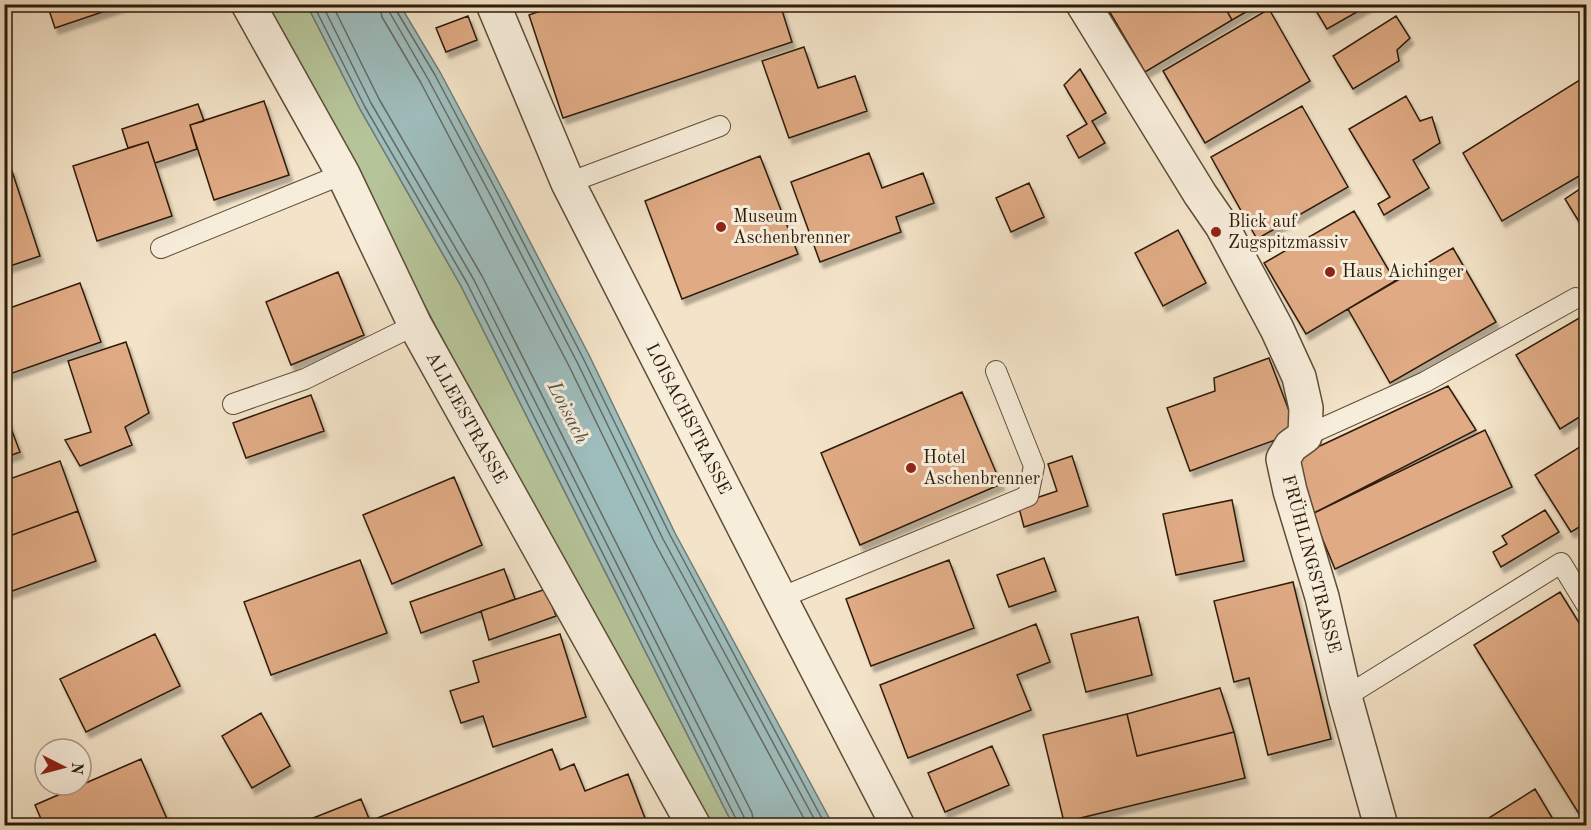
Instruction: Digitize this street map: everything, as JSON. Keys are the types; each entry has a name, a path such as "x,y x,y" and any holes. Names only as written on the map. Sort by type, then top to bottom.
{"street":[{"name":"ALLEESTRASSE","path":"248,4 343,174 415,325 694,825"},
{"name":"LOISACHSTRASSE","path":"493,4 568,183 898,825"},
{"path":"1083,4 1222,226 1277,329 1299,377 1306,408 1305,436"},
{"name":"FRÜHLINGSTRASSE","path":"1305,436 1291,446 1283,459 1290,491 1322,597 1346,697 1381,825"}],"lane":[{"path":"568,183 720,126"},
{"path":"161,248 343,174"},
{"path":"1305,436 1425,382 1576,298"},
{"path":"233,404 305,379 415,325"},
{"path":"780,598 1028,496 1034,466 996,371"},
{"path":"1346,697 1561,562 1587,604"}],"green space":[{"path":"265,5 307,5 360,109 461,286 733,825 706,825 568,575"}],"water":[{"name":"Loisach","path":"307,5 400,5 440,72 504,192 589,355 675,533 833,825 733,825 461,286 360,109"}],"building":[{"path":"47,4 126,4 55,28"},
{"path":"560,4 780,4 792,42 563,118 529,15"},
{"path":"1105,4 1223,4 1232,20 1145,72"},
{"path":"1223,4 1260,4 1232,20"},
{"path":"1312,4 1371,4 1327,29"},
{"path":"1269,9 1310,81 1205,143 1163,71"},
{"path":"468,16 477,40 446,52 436,28"},
{"path":"1396,16 1410,38 1397,50 1399,61 1353,89 1333,56"},
{"path":"804,47 818,88 855,76 867,111 789,138 762,61"},
{"path":"1080,69 1106,113 1092,121 1105,143 1079,158 1067,136 1087,124 1064,85"},
{"path":"1586,76 1586,172 1502,221 1463,153"},
{"path":"1406,96 1420,121 1432,117 1440,143 1413,160 1429,188 1384,215 1378,204 1390,197 1349,129"},
{"path":"264,101 289,175 214,200 190,125"},
{"path":"198,104 204,121 190,125 197,149 155,163 148,142 128,148 122,129"},
{"path":"1302,106 1348,187 1257,239 1211,157"},
{"path":"148,142 172,216 97,241 73,166"},
{"path":"869,153 882,188 923,173 934,203 896,217 901,232 820,262 791,182"},
{"name":"Museum Aschenbrenner","path":"760,156 798,254 682,299 645,201"},
{"path":"11,168 40,256 4,268 4,171"},
{"path":"1029,183 1044,217 1011,232 996,198"},
{"path":"1586,185 1586,233 1565,199"},
{"name":"Haus Aichinger","path":"1354,211 1395,281 1306,334 1264,263"},
{"path":"1178,230 1206,283 1163,306 1135,253"},
{"path":"1453,248 1496,322 1390,383 1348,309"},
{"path":"338,272 364,335 291,365 266,302"},
{"path":"80,283 101,342 4,376 4,310"},
{"path":"1586,314 1586,413 1560,429 1516,355"},
{"path":"126,342 149,413 125,427 132,445 80,466 65,440 91,432 68,361"},
{"path":"1269,358 1297,432 1190,471 1167,408 1215,391 1214,378"},
{"path":"1448,386 1476,430 1312,514 1292,459"},
{"name":"Hotel Aschenbrenner","path":"962,392 1001,484 860,545 821,453"},
{"path":"311,395 324,431 246,458 233,423"},
{"path":"4,410 20,452 4,458"},
{"path":"1485,430 1512,487 1335,569 1312,514"},
{"path":"1586,443 1586,523 1571,532 1535,475"},
{"path":"1072,456 1088,506 1024,527 1018,504 1057,491 1048,464"},
{"path":"60,461 78,511 4,538 4,481"},
{"path":"454,477 482,545 392,584 363,515"},
{"path":"1232,500 1244,561 1176,575 1163,514"},
{"path":"1545,510 1559,532 1501,567 1493,552 1507,544 1502,536"},
{"path":"78,511 96,561 4,594 4,538"},
{"path":"1044,558 1056,591 1009,607 997,575"},
{"path":"360,560 387,633 271,675 244,602"},
{"path":"949,560 974,628 871,666 846,599"},
{"path":"504,569 515,599 421,633 410,602"},
{"path":"1293,582 1331,739 1268,755 1249,678 1234,682 1214,601"},
{"path":"546,589 556,616 489,640 481,611"},
{"path":"1560,592 1586,634 1586,825 1474,645"},
{"path":"1138,617 1152,675 1086,692 1071,634"},
{"path":"1036,624 1050,662 1017,675 1031,710 908,758 880,685"},
{"path":"155,634 180,686 86,732 60,679"},
{"path":"560,634 586,717 493,747 483,716 461,723 450,691 479,682 473,661"},
{"path":"1220,688 1234,732 1137,756 1127,714"},
{"path":"261,713 290,766 252,788 222,736"},
{"path":"1127,714 1137,756 1234,732 1245,778 1064,822 1043,735"},
{"path":"992,746 1009,785 945,812 928,773"},
{"path":"552,749 560,770 574,764 585,791 628,774 648,826 372,826 370,821"},
{"path":"141,759 170,826 44,826 35,805 53,797 93,797 93,780"},
{"path":"1535,789 1557,826 1476,826"},
{"path":"361,799 372,826 293,826"}],"place":[{"name":"Museum Aschenbrenner","path":"721,227"},
{"name":"Blick auf Zugspitzmassiv","path":"1216,232"},
{"name":"Haus Aichinger","path":"1330,272"},
{"name":"Hotel Aschenbrenner","path":"911,468"}]}
